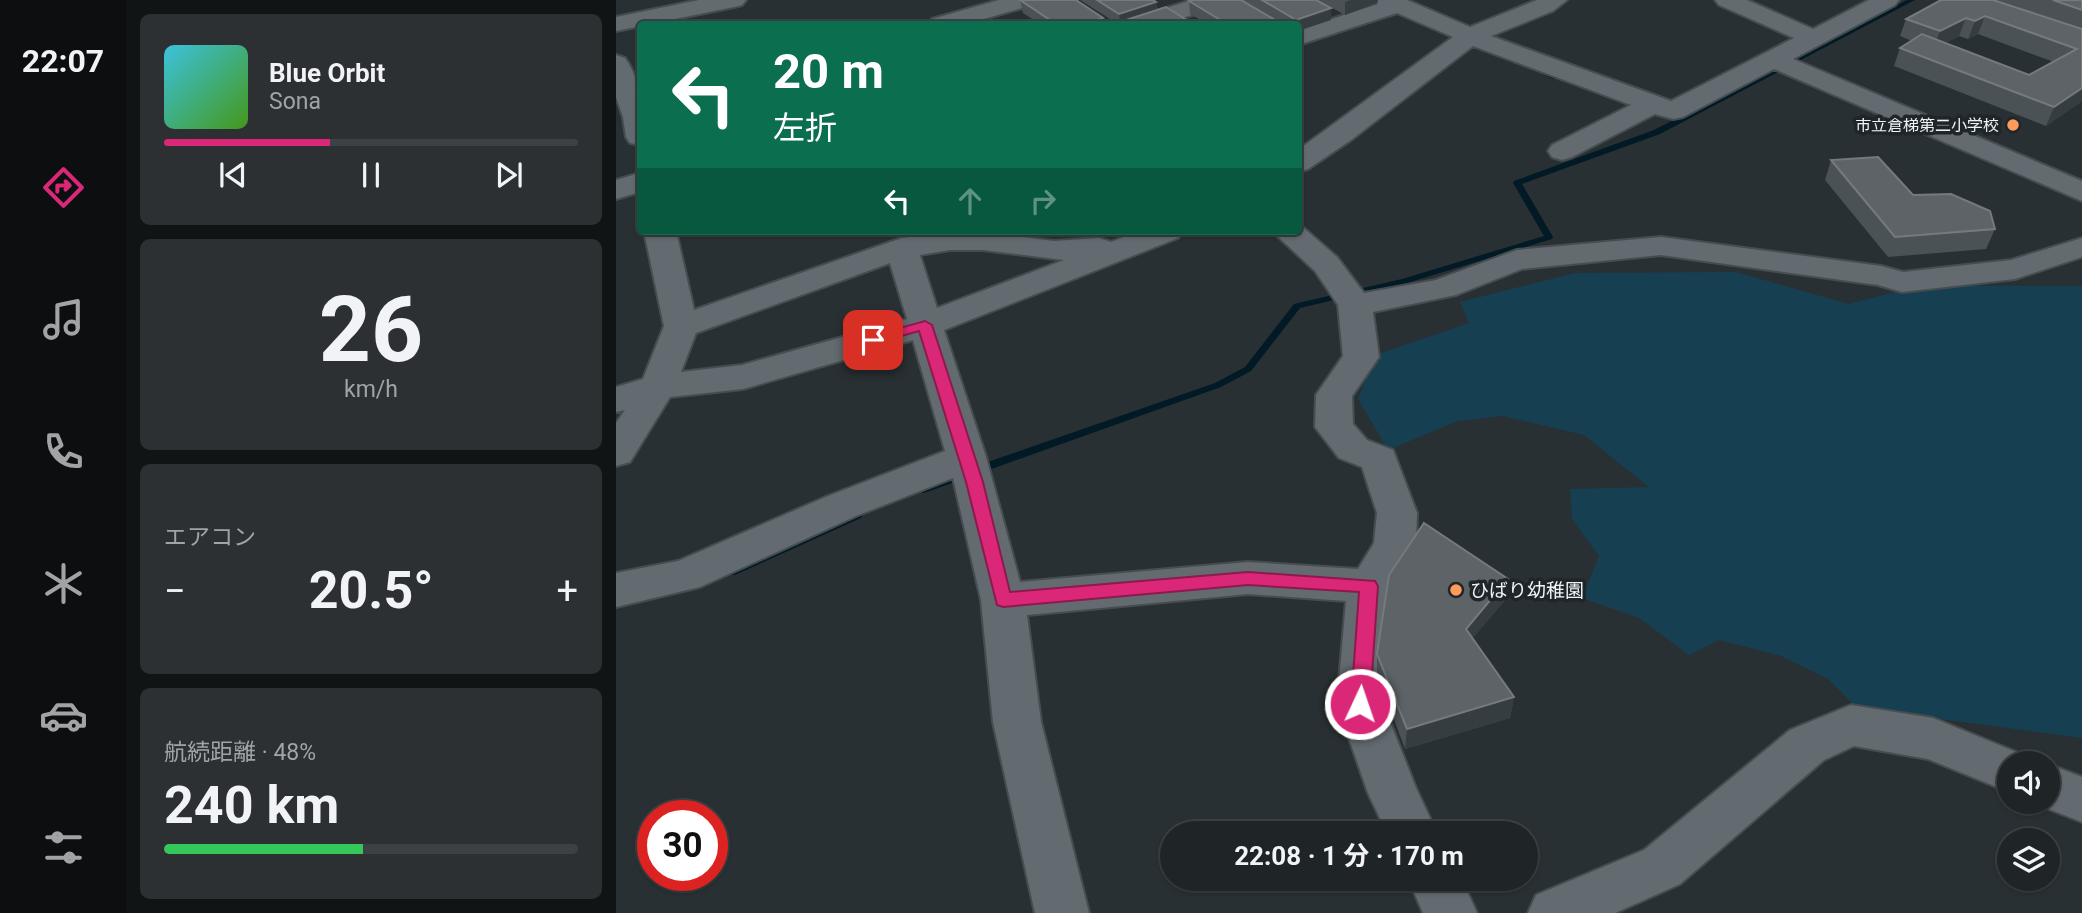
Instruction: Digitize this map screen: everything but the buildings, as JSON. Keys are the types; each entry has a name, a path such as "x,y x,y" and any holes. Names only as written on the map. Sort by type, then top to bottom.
{"street":[{"path":"616,24 734,0"},
{"path":"949,21 993,4 1025,0"},
{"path":"1139,0 1173,20 1199,2"},
{"path":"1302,161 1320,150 1411,78 1470,36 1555,0"},
{"path":"1727,0 1812,37"},
{"path":"1302,37 1348,22 1392,3 1515,55 1673,111 1887,0"},
{"path":"993,4 1017,21"},
{"path":"1318,5 1348,22"},
{"path":"1775,60 2082,192"},
{"path":"616,63 633,123"},
{"path":"1562,151 1654,104"},
{"path":"616,190 637,183"},
{"path":"616,453 658,387 681,326 661,235"},
{"path":"1293,235 1326,264 1355,305 1361,357 1334,395 1334,427 1353,449 1379,459 1397,513 1395,545 1369,586 1360,704 1406,821"},
{"path":"681,326 902,248 983,241 1054,251 1153,237"},
{"path":"616,400 658,387 743,377 925,325 1153,237"},
{"path":"1355,305 1444,288 1517,260 1661,247 1881,276 1902,282 2015,269 2082,247"},
{"path":"902,248 970,469 1003,600 1017,722 1062,913"},
{"path":"616,590 685,576 842,506 970,469"},
{"path":"1003,600 1248,578 1369,586"},
{"path":"1555,913 1662,867 1807,745 1851,725 1933,739 1997,766"},
{"path":"2060,791 2082,800"},
{"path":"1440,891 1450,913"}],"shaded area":[{"path":"1736,272 1849,304 1917,286 2082,286 2082,738 1857,708 1828,679 1781,656 1719,640 1689,655 1639,618 1582,598 1599,556 1572,519 1570,489 1649,487 1584,435 1503,416 1458,421 1388,450 1358,399 1375,355 1469,323 1460,302 1575,273"}],"waterway":[{"path":"923,489 1218,385 1248,369 1297,306 1404,281 1549,237 1517,183 1657,132 1912,0"},
{"path":"1519,62 1556,77"},
{"path":"731,572 857,515"}],"place":[{"name":"市立倉梯第二小学校","path":"2013,125"},
{"name":"ひばり幼稚園","path":"1456,590"}],"route":[{"path":"873,340 925,325 974,482 1003,600 1248,578 1369,586 1360,704"}]}
